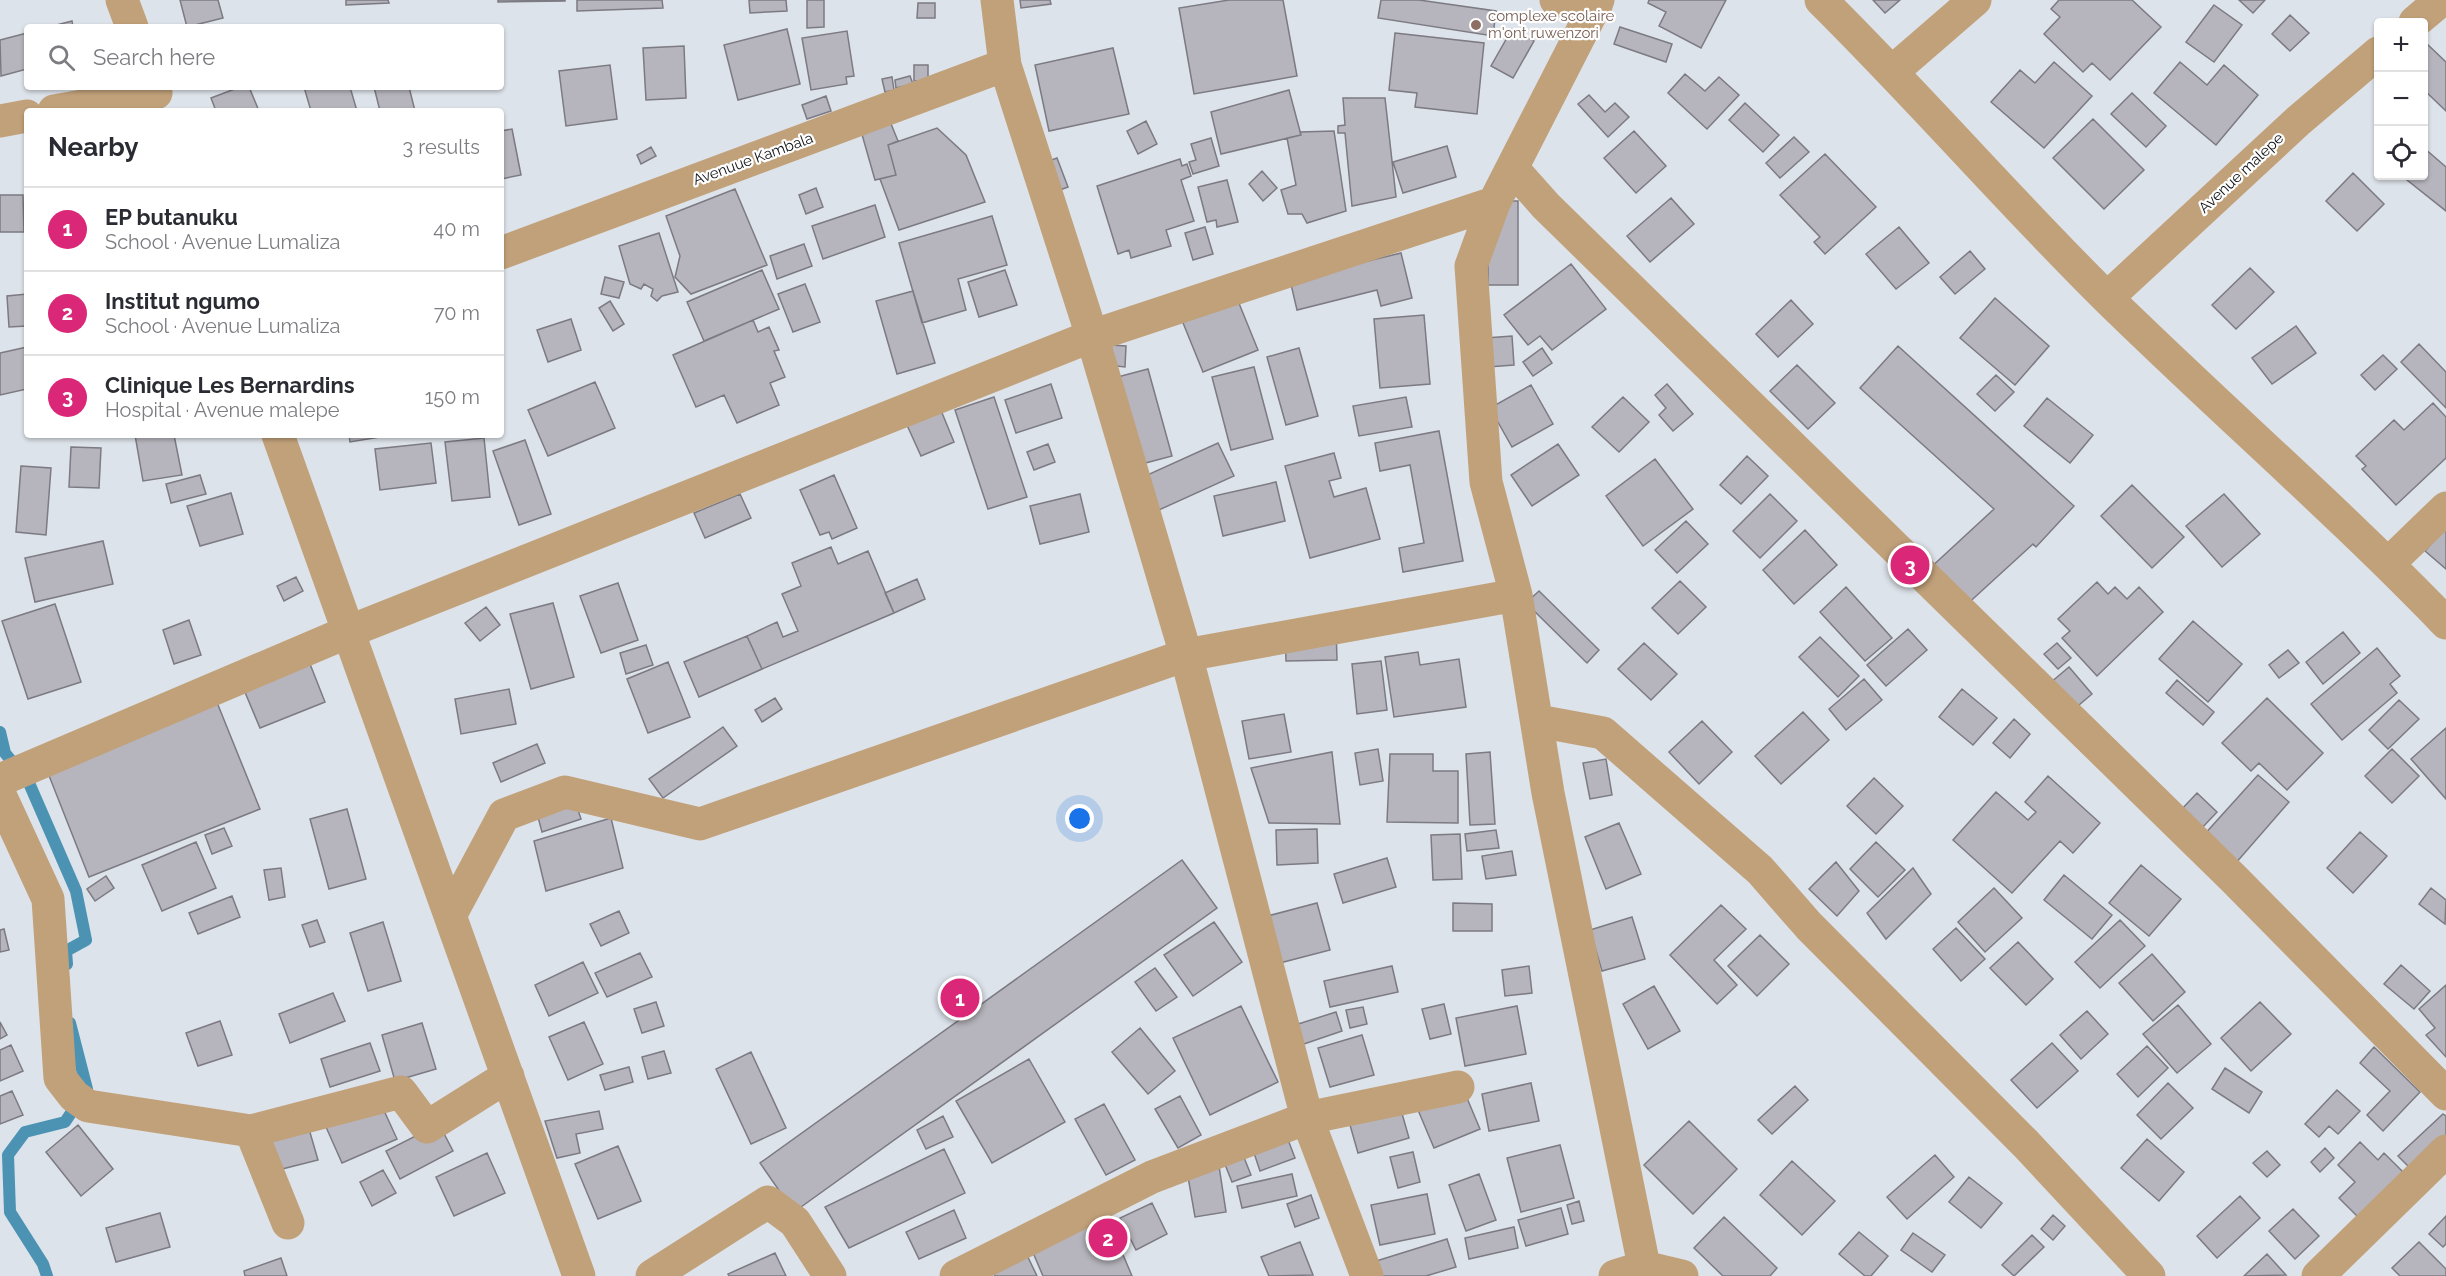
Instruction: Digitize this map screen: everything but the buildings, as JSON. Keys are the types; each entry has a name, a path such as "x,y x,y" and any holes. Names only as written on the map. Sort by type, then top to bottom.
{"street":[{"path":"122,0 131,24"},
{"path":"997,0 1005,65 1092,336 1185,655 1307,1118 1367,1276"},
{"path":"1556,0 1597,3 1494,203 1471,267 1486,482 1516,595 1548,793 1635,1273 1682,1276"},
{"path":"1821,0 1893,71 2007,196 2107,298 2389,563 2446,623"},
{"path":"1893,71 1975,0"},
{"path":"2420,18 2441,0"},
{"name":"Avenue malepe","path":"2107,298 2298,121 2374,57"},
{"name":"Avenuue Kambala","path":"504,252 1005,65"},
{"path":"76,108 158,97"},
{"path":"0,121 24,117"},
{"path":"1513,170 1546,206 2234,879 2446,1094"},
{"path":"0,780 350,631 1092,336 1494,203"},
{"path":"279,438 579,1276"},
{"path":"2389,563 2446,508"},
{"path":"451,914 504,814 565,792 700,824 1185,655 1516,595"},
{"path":"1538,721 1603,733 1760,870 1809,926 2026,1144 2149,1276"},
{"path":"0,795 48,899 60,1078 81,1101 251,1131 401,1092 427,1127 508,1076"},
{"path":"956,1276 1152,1177 1307,1118 1458,1087"},
{"path":"251,1131 288,1223"},
{"path":"2318,1276 2446,1151"},
{"path":"652,1276 768,1202 795,1222 830,1276"}],"waterway":[{"path":"0,732 5,753 29,783 76,891 86,940 66,951 67,964"},
{"path":"47,1276 43,1264 10,1212 8,1155 25,1132 65,1122 87,1089 70,1023"}],"place":[{"name":"complexe scolaire m'ont ruwenzori","path":"1476,25"},
{"name":"Clinique Les Bernardins","path":"1910,565"},
{"name":"EP butanuku","path":"960,998"},
{"name":"Institut ngumo","path":"1108,1238"}]}
